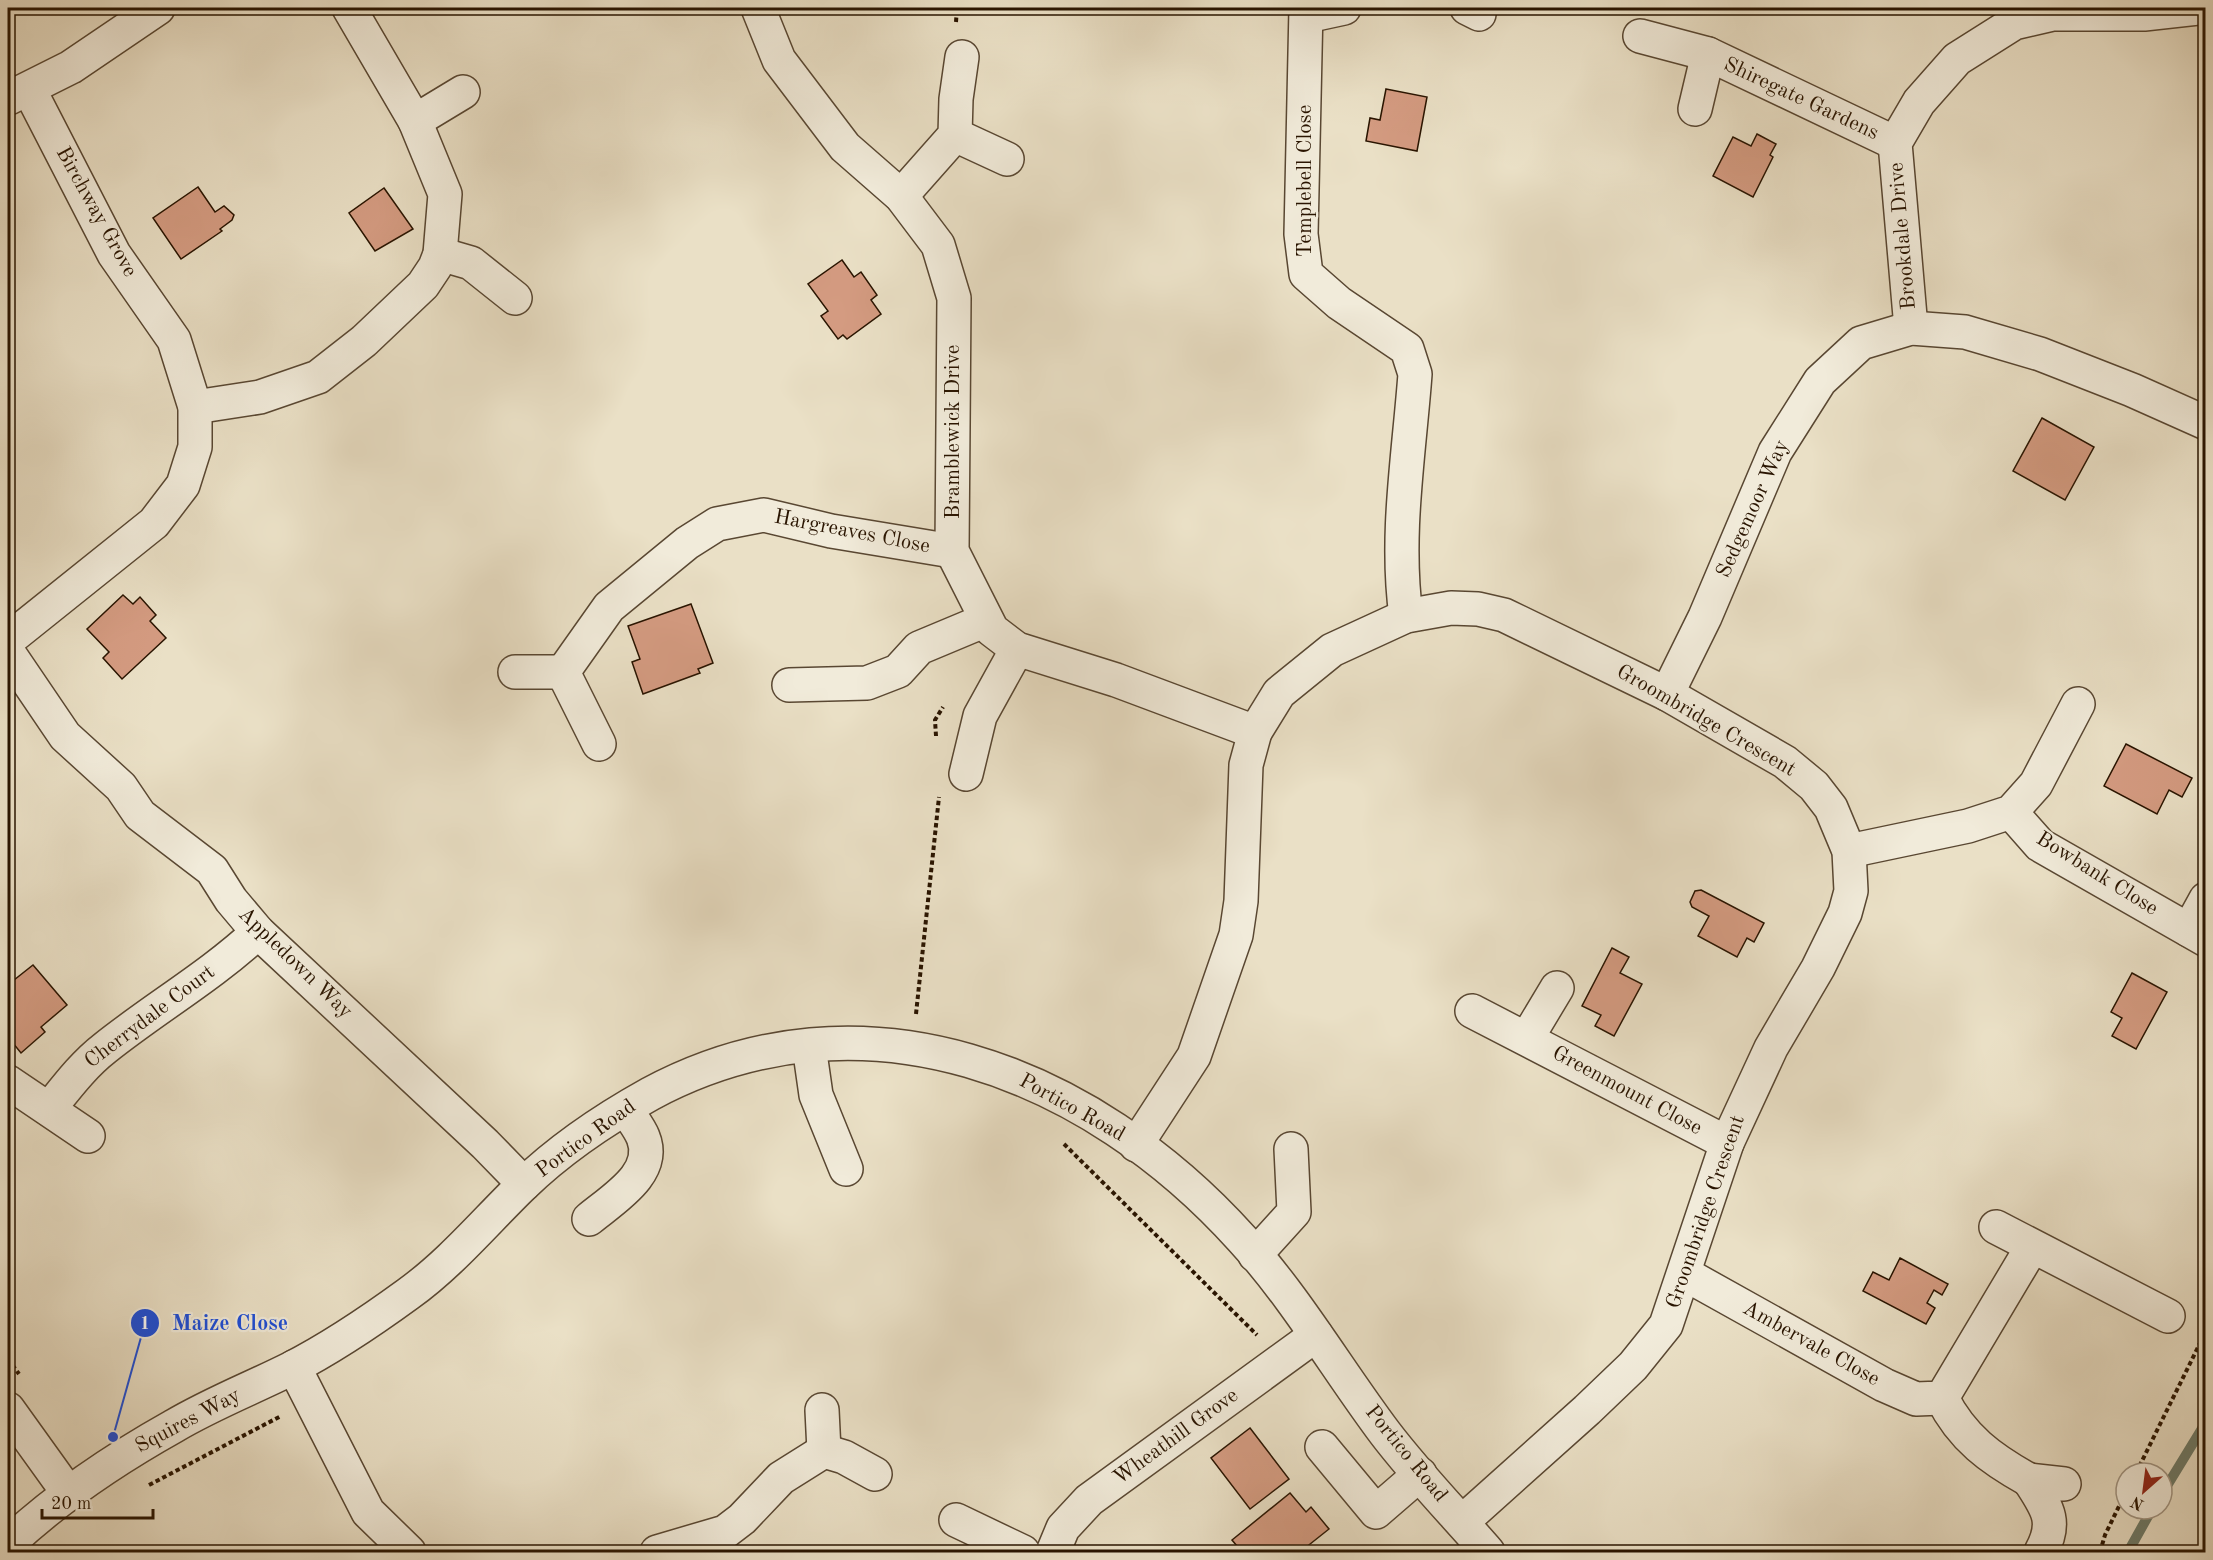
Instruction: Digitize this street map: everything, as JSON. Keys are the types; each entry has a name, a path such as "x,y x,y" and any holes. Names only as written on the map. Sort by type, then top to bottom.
{"street":[{"name":"Birchway Grove","path":"8,640 154,523 183,484 195,447 195,407 174,340 114,254 18,94 71,67 158,8"},
{"path":"195,407 260,397 318,377 364,341 423,285 435,267 440,254 445,194 415,121 377,52 349,8"},
{"name":"Bramblewick Drive","path":"758,8 779,60 785,68 845,147 901,196 938,245 954,298 952,551 992,630 1017,649 1116,680 1255,732"},
{"name":"Templebell Close","path":"1344,8 1306,12 1301,234 1306,274 1340,303 1407,349 1414,374 1400,535 1400,574 1406,616"},
{"name":"Brookdale Drive","path":"1911,327 1895,143 1919,102 1957,59 2014,23 2053,10 2144,14 2198,8"},
{"name":"Shiregate Gardens","path":"1640,36 1708,54 1895,143"},
{"name":"Shiregate Gardens","path":"1695,109 1708,54"},
{"path":"901,196 955,135 956,99 962,57"},
{"path":"415,121 463,92"},
{"path":"955,135 1007,159"},
{"path":"440,254 471,263 515,298"},
{"name":"Sedgemoor Way","path":"1667,694 1705,617 1775,452 1820,381 1861,343 1911,327 1965,332 2040,354 2132,390 2205,423"},
{"name":"Hargreaves Close","path":"563,672 609,607 687,543 717,524 764,515 831,531 952,551"},
{"name":"Groombridge Crescent","path":"1136,1144 1194,1056 1236,935 1241,901 1246,765 1255,732 1279,693 1332,650 1406,616 1451,608 1478,609 1504,615 1667,694 1785,762 1814,786 1831,808 1849,851 1851,891 1845,914 1818,968 1771,1048 1727,1143 1685,1274 1666,1325 1633,1366 1462,1522"},
{"path":"789,685 867,683 898,671 919,648 986,620"},
{"path":"966,774 980,716 1017,649"},
{"name":"Appledown Way","path":"8,652 65,736 121,787 140,815 212,870 231,900 258,932 485,1144 524,1184"},
{"path":"515,672 563,672 599,744"},
{"path":"1849,851 1968,826 2011,812 2036,784 2078,704"},
{"name":"Bowbank Close","path":"2011,812 2040,845 2197,935 2205,899"},
{"name":"Cherrydale Court","path":"49,1109 76,1075 103,1049 236,953 258,932"},
{"name":"Greenmount Close","path":"1527,1038 1557,988"},
{"name":"Greenmount Close","path":"1472,1011 1727,1143"},
{"name":"Portico Road","path":"379,1315 419,1286 551,1160 626,1109 675,1081 754,1055 809,1046 881,1043 961,1057 1046,1089 1136,1144 1188,1187 1242,1239 1316,1335 1387,1435 1488,1552"},
{"path":"809,1046 816,1095 846,1169"},
{"path":"8,1082 88,1136"},
{"path":"589,1219 637,1178 647,1156 643,1137 626,1109"},
{"path":"1255,1255 1294,1212 1291,1149"},
{"path":"1996,1227 2168,1317"},
{"path":"2032,1247 1942,1398 1953,1420 1992,1459 2029,1480 2064,1484"},
{"name":"Ambervale Close","path":"1685,1274 1884,1385 1916,1399 1942,1398"},
{"name":"Squires Way","path":"8,1544 35,1519 69,1494 177,1424 294,1367 379,1315"},
{"name":"Wheathill Grove","path":"1053,1552 1063,1528 1089,1500 1316,1335"},
{"path":"294,1367 368,1512 409,1552"},
{"path":"8,1409 69,1494"},
{"path":"822,1410 824,1450"},
{"path":"1322,1447 1376,1512 1420,1474"},
{"path":"824,1450 844,1457 875,1474"},
{"path":"657,1552 725,1532 781,1478 824,1450"},
{"path":"2029,1480 2048,1510 2050,1535 2041,1552"},
{"path":"956,1520 1023,1552"}],"path":[{"path":"1060,1140 1282,1360"},
{"path":"2142,1461 2205,1331"},
{"path":"2100,1552 2114,1517"}],"building":[{"path":"1386,89 1427,97 1417,151 1366,141 1370,118 1380,120"},
{"path":"1757,134 1776,144 1770,155 1773,157 1753,197 1713,176 1733,137 1751,146"},
{"path":"198,187 215,212 224,206 234,215 232,220 220,229 222,231 181,259 153,218"},
{"path":"384,188 413,229 375,251 349,213"},
{"path":"842,260 854,277 861,272 877,295 871,300 881,314 847,339 843,335 838,339 821,316 828,311 808,284"},
{"path":"2042,418 2094,447 2065,500 2013,471"},
{"path":"123,595 133,604 140,597 156,615 150,621 166,638 122,679 103,658 109,652 87,629"},
{"path":"691,604 713,663 698,669 700,673 643,694 632,662 640,659 628,626"},
{"path":"2126,744 2192,778 2182,797 2169,790 2157,814 2104,786"},
{"path":"1701,890 1764,923 1754,942 1747,938 1737,957 1698,936 1709,916 1692,907 1690,902 1695,891"},
{"path":"1612,948 1629,957 1620,973 1642,984 1614,1036 1595,1026 1601,1015 1582,1006"},
{"path":"33,965 67,1005 41,1027 45,1032 21,1053 8,1037 8,973 14,980"},
{"path":"2132,973 2167,992 2136,1049 2112,1036 2122,1018 2111,1012"},
{"path":"1900,1258 1948,1284 1942,1295 1934,1290 1927,1303 1935,1308 1926,1324 1863,1291 1873,1272 1889,1280"},
{"path":"1250,1428 1289,1479 1250,1509 1211,1458"},
{"path":"1290,1493 1306,1512 1311,1507 1329,1529 1300,1552 1242,1552 1232,1540"}],"waterway":[{"path":"2174,1474 2206,1422"},
{"path":"2128,1552 2145,1521"}],"place":[{"name":"Maize Close","path":"113,1437"}]}
